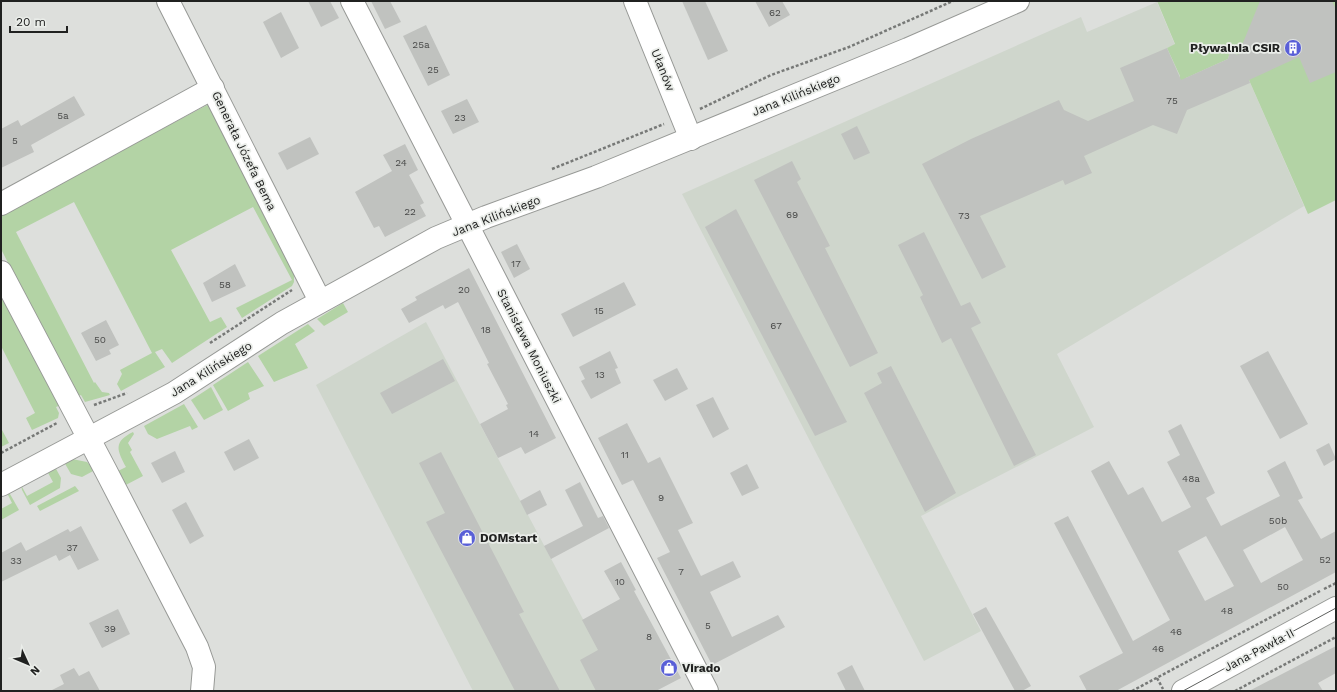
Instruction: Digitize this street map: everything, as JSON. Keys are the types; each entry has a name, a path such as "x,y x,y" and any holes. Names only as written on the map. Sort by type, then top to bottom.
{"street":[{"name":"Generała Józefa Bema","path":"168,1 320,301"},
{"name":"Stanisława Moniuszki","path":"352,1 708,691"},
{"name":"Ułanów","path":"635,1 691,138"},
{"name":"Jana Kilińskiego","path":"1,485 174,394 282,323 436,238 553,194 691,138 908,49 1018,1"},
{"path":"1,204 213,88"},
{"path":"1,272 197,647 204,667 202,691"},
{"name":"Jana Pawła II","path":"1194,688 1336,608"}],"path":[{"path":"550,170 682,116 771,75 849,46 953,1"},
{"path":"204,347 295,288"},
{"path":"91,406 130,391"},
{"path":"1,453 61,421"},
{"path":"1132,691 1336,583"},
{"path":"1235,691 1336,637"},
{"path":"1157,678 1164,691"}],"shaded area":[{"path":"1157,2 1175,45 1167,48 1180,76 1179,78 1186,78 1228,59 1230,52 1238,55 1304,206 1057,354 1094,427 921,516 981,631 924,661 682,194 1081,17 1087,32"},
{"name":"DOMstart","path":"426,322 621,691 473,691 316,385"}],"green space":[{"path":"1157,1 1336,1 1336,200 1308,214 1238,55 1230,52 1228,59 1186,78 1184,82 1179,79 1180,76 1167,48 1175,44"},
{"path":"211,103 297,273 294,276 294,282 292,286 242,318 236,308 292,280 253,207 171,250 210,322 221,317 227,327 172,363 162,349 155,352 165,367 121,391 117,384 122,374 120,370 152,353 74,202 16,232 94,383 95,382 102,392 109,393 110,395 85,402 81,395 76,397 1,249 1,214"},
{"path":"1,288 61,405 56,407 59,413 58,418 32,430 26,418 35,413 1,346"},
{"path":"343,303 348,312 324,326 317,319"},
{"path":"308,324 315,331 295,344 308,368 274,382 258,356"},
{"path":"248,362 264,386 248,393 250,399 228,411 213,385"},
{"path":"211,387 223,410 204,420 191,400"},
{"path":"184,404 198,427 192,430 190,426 157,439 148,434 144,426"},
{"path":"1,430 9,443 1,447"},
{"path":"133,432 134,434 128,443 132,450 130,452 143,476 120,488 114,473 126,467 120,456 119,447 122,439"},
{"path":"72,459 87,462 95,470 82,477 71,474 64,462"},
{"path":"55,467 61,478 60,488 30,505 21,485 27,496 53,482 47,471"},
{"path":"75,486 79,491 40,511 37,506"},
{"path":"6,491 10,494 19,510 1,520 1,509 12,503"}],"building":[{"path":"308,1 330,1 339,18 321,27"},
{"path":"371,1 390,1 401,22 385,29"},
{"path":"682,1 705,1 728,51 708,60"},
{"path":"755,1 782,1 790,15 769,27"},
{"path":"1260,1 1332,1 1336,10 1336,72 1310,83 1299,57 1249,80 1250,83 1187,110 1177,134 1153,125 1084,156 1092,173 1065,185 1063,180 980,216 1006,267 982,279 922,164 971,139 1059,100 1064,110 1088,121 1134,101 1120,68 1167,48 1181,80 1228,59 1230,52 1238,55"},
{"path":"281,12 299,48 281,58 263,22"},
{"path":"426,25 450,75 428,86 403,36"},
{"path":"74,96 85,115 31,145 34,152 1,168 1,129 18,120 21,126"},
{"path":"467,99 479,122 453,134 441,111"},
{"path":"857,126 870,153 854,160 841,134"},
{"path":"310,137 319,154 287,170 278,153"},
{"path":"405,144 418,170 409,175 424,203 420,205 426,216 385,237 379,226 374,228 355,192 392,171 383,155"},
{"path":"792,161 801,179 797,182 830,246 825,248 878,353 850,367 754,180"},
{"path":"736,209 847,422 815,436 705,227"},
{"path":"924,232 961,306 970,302 981,323 971,328 1036,455 1014,466 951,338 942,343 920,297 923,295 898,245"},
{"path":"517,244 530,269 514,278 501,252"},
{"path":"235,264 246,286 212,302 203,283"},
{"path":"469,268 556,438 525,454 521,447 498,458 480,424 508,409 506,405 508,404 487,364 489,363 458,302 445,309 443,305 409,323 401,309 417,300 415,297"},
{"path":"624,282 636,305 573,337 561,314"},
{"path":"106,320 119,345 109,350 111,354 96,361 81,333"},
{"path":"610,351 618,368 615,369 621,383 591,399 581,381 585,379 579,367"},
{"path":"1268,351 1308,424 1280,439 1240,366"},
{"path":"443,359 455,381 392,414 380,393"},
{"path":"891,366 956,493 925,512 864,393 882,383 877,373"},
{"path":"677,368 688,389 665,401 653,380"},
{"path":"713,397 729,429 713,438 696,405"},
{"path":"627,423 648,463 660,457 693,523 678,530 701,576 733,561 741,577 710,592 732,637 778,615 785,627 712,665 657,558 670,552 633,480 622,485 598,438"},
{"path":"1181,424 1215,493 1206,498 1221,526 1280,496 1267,471 1285,461 1303,498 1298,500 1321,539 1336,531 1336,572 1116,691 1087,691 1079,676 1123,653 1054,523 1068,516 1133,641 1170,620 1091,471 1109,461 1128,495 1143,487 1162,522 1191,507 1167,462 1180,455 1168,431","holes":["1285,527 1303,560 1261,583 1243,550","1206,536 1234,586 1205,601 1178,551"]},
{"path":"249,439 259,458 234,471 224,452"},
{"path":"1329,443 1336,459 1324,466 1316,450"},
{"path":"175,451 185,472 162,483 151,463"},
{"path":"441,452 524,612 519,614 560,691 515,691 426,522 445,513 419,463"},
{"path":"747,464 759,488 742,496 730,473"},
{"path":"580,482 598,518 603,516 609,528 551,559 544,546 583,526 565,490"},
{"path":"540,490 547,505 527,515 520,501"},
{"path":"186,502 204,536 190,544 172,510"},
{"path":"81,526 99,560 78,570 70,555 59,561 56,555 1,582 1,553 21,542 26,551 68,529 70,532"},
{"path":"621,562 636,590 634,591 681,678 656,691 596,691 580,660 598,650 582,620 620,599 604,571"},
{"path":"986,607 1031,686 1022,691 1015,691 973,614"},
{"path":"118,609 130,634 102,648 89,623"},
{"path":"1336,646 1336,673 1318,683 1323,691 1249,691"},
{"path":"852,665 865,691 846,691 837,673"},
{"path":"74,668 79,676 89,671 100,691 50,691 64,684 60,675"}],"tram line":[{"path":"1183,691 1336,608"}],"place":[{"name":"Pływalnia CSiR","path":"1293,48"},
{"name":"DOMstart","path":"467,538"},
{"name":"Virado","path":"669,668"}]}
